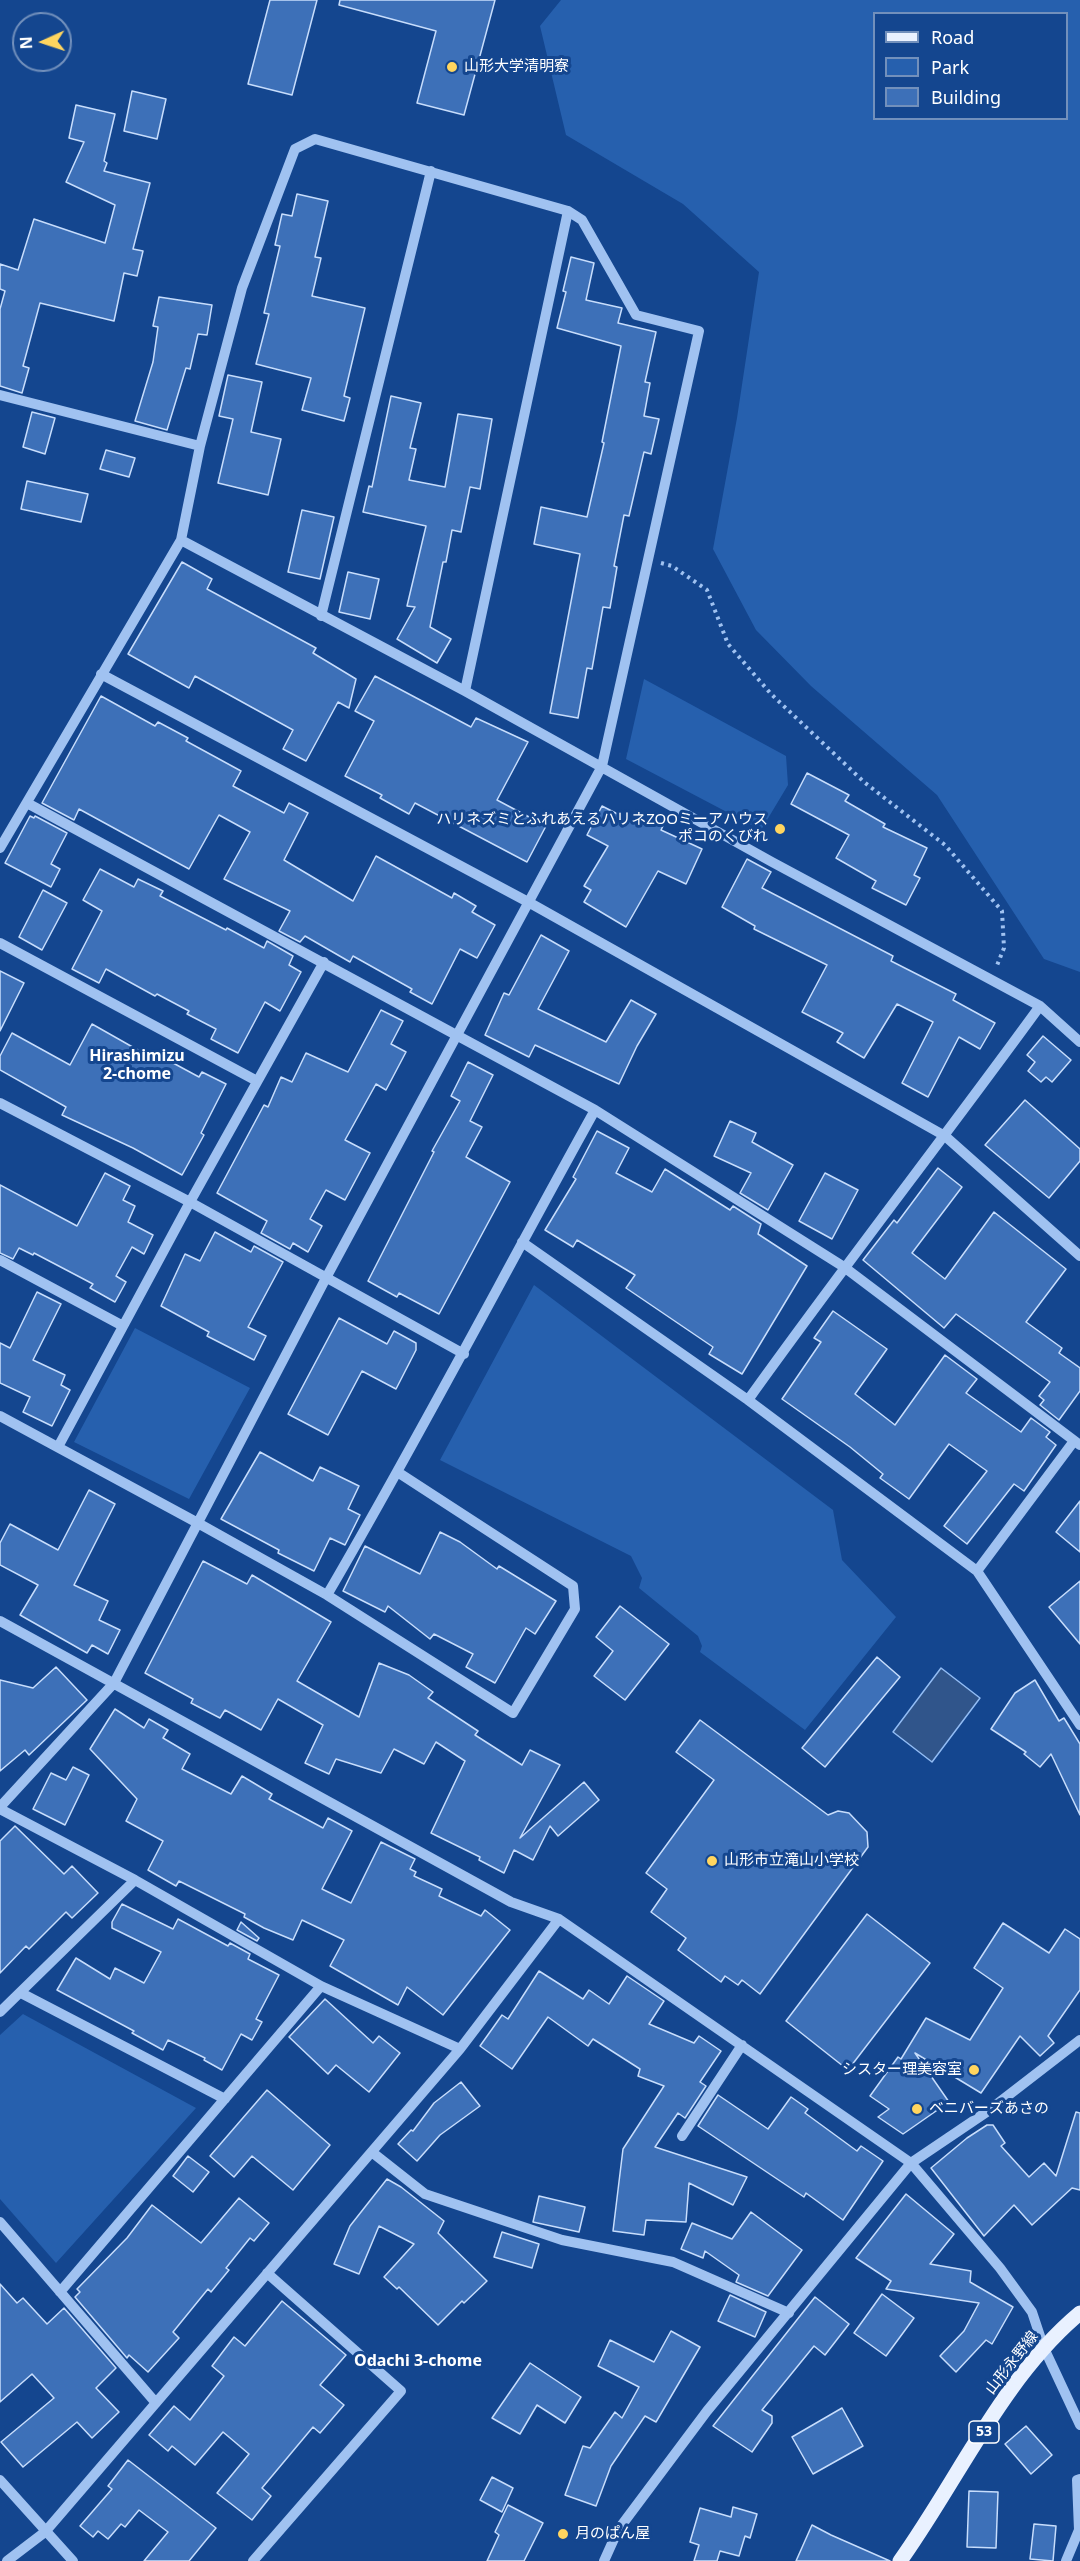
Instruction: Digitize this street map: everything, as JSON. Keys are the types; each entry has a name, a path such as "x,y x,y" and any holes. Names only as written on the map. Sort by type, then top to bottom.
{"main road":[{"name":"山形永野線","path":"900,2561 1003,2403 1044,2348 1080,2313"}],"street":[{"path":"0,848 181,540 200,446 242,288 295,149 315,139 568,211 582,220 636,315 699,331 602,766 196,1522 114,1683 0,1808 135,1880 321,1986 460,2049"},
{"path":"321,616 431,171"},
{"path":"465,691 568,211"},
{"path":"0,395 200,446"},
{"path":"181,540 465,691 772,862 1040,1006 1080,1041"},
{"path":"101,674 530,903 945,1136 1080,1256"},
{"path":"27,803 595,1110 843,1267 1077,1443 977,1571"},
{"path":"0,943 257,1081"},
{"path":"58,1447 190,1202 324,962"},
{"path":"748,1400 843,1267 945,1136 1040,1006"},
{"path":"0,1103 190,1202 464,1354"},
{"path":"327,1595 399,1473 595,1110"},
{"path":"522,1242 748,1400 977,1571 1080,1725"},
{"path":"0,1260 123,1326"},
{"path":"0,1416 327,1595 513,1713 575,1609 573,1586 399,1473"},
{"path":"0,1621 511,1902 559,1919 911,2163 1000,2268 1032,2313 1044,2348 1080,2426"},
{"path":"0,2012 135,1880"},
{"path":"7,2561 45,2532 373,2152 460,2049 559,1919"},
{"path":"60,2292 321,1986"},
{"path":"21,1993 225,2099"},
{"path":"604,2561 618,2530 707,2411 911,2163 988,2111 1080,2040"},
{"path":"682,2136 742,2045"},
{"path":"373,2152 425,2193 562,2240 673,2262 789,2313"},
{"path":"0,2222 156,2403"},
{"path":"253,2561 401,2391 267,2273"},
{"path":"1066,2561 1079,2530 1077,2480 1080,2479"},
{"path":"0,2480 73,2561"}],"path":[{"path":"648,560 672,566 707,590 728,644 771,694 864,782 945,844 1002,911 1004,948 991,979"}],"green space":[{"path":"561,0 1080,0 1080,972 1044,959 937,795 811,686 756,630 713,549 737,418 759,272 683,204 566,135 540,26"},
{"path":"644,679 786,756 788,785 761,830 626,759"},
{"path":"534,1285 833,1510 842,1560 896,1617 805,1730 700,1652 702,1646 698,1636 639,1588 642,1578 631,1556 440,1460"},
{"path":"135,1328 250,1388 189,1499 74,1442"},
{"path":"23,2014 196,2108 56,2263 0,2199 0,2035"}],"shaded area":[{"path":"941,1668 980,1698 932,1762 893,1732"}],"building":[{"path":"270,0 317,0 292,95 248,84"},
{"name":"山形大学清明寮","path":"340,0 495,0 464,115 417,103 436,31 339,5"},
{"path":"132,91 166,99 157,139 124,131"},
{"path":"76,105 115,114 104,161 107,163 104,171 150,183 133,249 143,251 137,276 124,273 114,321 40,303 23,366 29,368 22,393 0,386 0,309 5,291 0,289 0,264 18,270 34,219 105,243 115,205 66,182 84,142 69,138"},
{"path":"297,194 328,201 315,257 321,258 312,296 365,308 344,396 350,398 344,421 302,410 311,378 256,364 269,314 264,313 280,246 275,245 282,214 292,216"},
{"path":"571,257 594,263 586,300 622,308 618,323 656,332 645,382 650,383 644,416 659,419 651,454 644,452 629,516 624,515 614,566 617,567 610,608 603,607 592,669 587,668 578,718 550,713 580,554 534,544 541,507 587,517 604,443 602,442 621,346 557,328 566,292 563,291"},
{"path":"159,297 212,305 207,335 198,334 190,369 186,368 167,430 135,421 153,362 158,327 153,326"},
{"path":"228,375 262,382 251,432 281,439 268,495 218,483 233,419 219,416"},
{"path":"391,396 421,403 410,448 416,449 409,480 445,487 458,414 492,419 480,489 470,487 461,532 452,530 446,562 443,562 430,627 451,639 437,663 397,639 415,607 407,606 426,526 363,512 369,486 372,487"},
{"path":"32,412 55,418 45,454 23,447"},
{"path":"106,450 135,458 129,477 100,469"},
{"path":"27,481 88,494 81,522 21,509"},
{"path":"302,510 334,517 320,579 288,572"},
{"path":"182,562 212,579 207,589 316,648 313,653 356,679 349,708 338,702 306,761 283,749 293,730 195,676 189,688 128,654"},
{"path":"348,572 379,579 370,619 339,612"},
{"path":"375,676 471,727 476,718 528,742 497,800 546,826 527,862 415,803 409,814 380,798 382,795 345,776 374,721 355,711"},
{"path":"101,696 155,726 158,722 188,738 186,741 241,771 233,786 284,813 289,803 308,813 284,860 353,901 376,856 452,898 454,893 476,906 472,912 495,925 477,958 460,949 432,1004 410,992 412,989 353,956 350,962 305,936 300,942 279,931 290,911 224,879 250,832 219,815 189,869 79,809 74,820 42,803"},
{"path":"807,773 849,795 845,801 885,824 883,827 927,848 914,875 920,878 906,905 872,888 876,881 836,858 849,835 791,804"},
{"path":"602,806 635,823 640,813 663,826 661,830 702,849 686,884 658,871 626,927 584,902 591,890 584,886 608,846 587,835"},
{"path":"30,816 34,818 35,816 67,833 51,864 60,869 51,887 5,863"},
{"path":"747,859 771,872 762,888 893,956 891,961 956,994 953,1000 995,1023 980,1049 959,1037 928,1097 902,1083 933,1022 897,1004 864,1058 837,1042 843,1033 802,1012 827,965 754,929 755,926 722,907"},
{"path":"100,869 134,887 138,879 163,891 160,896 226,930 227,928 264,948 267,941 293,956 289,965 301,972 280,1011 265,1002 238,1053 211,1039 216,1029 187,1014 189,1011 157,994 155,996 106,969 99,983 72,969 102,911 83,900"},
{"path":"43,890 67,903 42,950 19,937"},
{"path":"541,935 569,951 538,1009 606,1042 631,1000 656,1014 637,1046 619,1084 535,1045 529,1057 485,1035 504,993 509,995"},
{"path":"0,971 24,983 0,1031"},
{"path":"381,1010 403,1021 391,1044 406,1052 386,1090 376,1084 345,1140 370,1153 345,1200 326,1190 310,1219 322,1226 308,1252 293,1243 290,1249 261,1233 267,1221 217,1193 264,1105 268,1107 281,1077 292,1082 306,1053 348,1072"},
{"path":"92,1024 159,1062 162,1057 199,1077 202,1072 226,1084 201,1133 204,1135 182,1175 133,1148 62,1115 66,1107 0,1070 0,1056 12,1033 70,1065"},
{"path":"1043,1036 1071,1060 1052,1082 1046,1077 1041,1082 1028,1071 1035,1062 1027,1055"},
{"path":"468,1062 493,1075 470,1121 482,1127 466,1157 510,1182 439,1314 399,1293 397,1297 368,1281 434,1152 432,1151 460,1101 451,1096"},
{"path":"1025,1100 1080,1149 1080,1161 1049,1198 985,1145"},
{"path":"730,1121 756,1133 752,1142 793,1165 768,1210 740,1193 751,1173 714,1156"},
{"path":"597,1131 629,1148 616,1173 652,1192 665,1169 730,1210 733,1206 761,1224 758,1234 807,1266 742,1374 709,1354 713,1347 626,1288 635,1275 577,1240 573,1247 545,1230 576,1179 573,1177"},
{"path":"938,1168 962,1187 912,1253 945,1279 994,1212 1066,1269 1026,1322 1062,1348 1059,1353 1080,1368 1080,1391 1059,1420 1040,1405 1044,1400 1039,1396 1050,1382 956,1314 944,1328 863,1260 894,1220 897,1223"},
{"path":"105,1173 130,1186 123,1200 135,1206 128,1222 153,1235 144,1254 132,1247 116,1276 126,1282 115,1302 90,1288 93,1284 34,1253 33,1255 19,1248 13,1259 0,1253 0,1185 77,1226"},
{"path":"825,1173 858,1190 832,1239 799,1221"},
{"path":"215,1232 251,1252 254,1246 283,1262 248,1327 266,1336 254,1360 207,1336 209,1332 161,1306 185,1254 200,1261"},
{"path":"37,1292 61,1304 33,1360 65,1375 61,1385 70,1390 52,1426 23,1412 30,1397 0,1383 0,1343 10,1348"},
{"path":"833,1311 887,1349 855,1394 895,1425 945,1355 977,1379 966,1393 1021,1432 1031,1418 1050,1432 1046,1437 1056,1445 1024,1491 1014,1484 967,1544 944,1526 987,1471 949,1444 909,1499 880,1478 883,1474 850,1447 782,1399 821,1342 814,1338"},
{"path":"339,1318 387,1344 394,1331 416,1343 416,1350 396,1389 362,1371 328,1435 288,1414"},
{"path":"260,1452 313,1481 320,1467 359,1486 348,1509 360,1515 345,1545 330,1538 314,1571 278,1553 279,1550 221,1519"},
{"path":"89,1490 115,1504 74,1585 108,1601 99,1620 120,1630 108,1654 92,1645 87,1653 20,1615 38,1585 0,1565 0,1543 10,1524 58,1550"},
{"path":"1080,1501 1080,1552 1056,1532"},
{"path":"440,1532 460,1542 497,1569 499,1566 556,1601 535,1634 526,1628 495,1683 466,1667 473,1654 434,1634 430,1639 388,1606 385,1612 343,1591 365,1546 420,1574"},
{"path":"203,1561 247,1584 252,1575 331,1622 297,1681 359,1717 379,1663 409,1675 433,1692 428,1698 478,1731 475,1735 522,1765 530,1750 560,1765 520,1838 584,1782 599,1800 558,1836 550,1826 533,1860 514,1850 504,1873 479,1860 480,1857 431,1833 465,1761 436,1742 424,1764 394,1749 381,1773 336,1759 329,1774 305,1763 323,1725 278,1699 261,1730 225,1710 220,1718 191,1703 193,1699 145,1673"},
{"path":"1080,1581 1080,1644 1049,1607"},
{"path":"620,1606 669,1644 625,1700 594,1676 613,1651 596,1637"},
{"path":"877,1657 900,1677 825,1767 802,1748"},
{"path":"56,1667 87,1700 29,1755 25,1750 0,1771 0,1680 33,1688"},
{"path":"1035,1680 1059,1721 1064,1718 1080,1744 1080,1815 1051,1754 1040,1767 1024,1754 1026,1752 991,1729 1015,1693"},
{"path":"115,1709 144,1728 149,1719 168,1730 163,1738 190,1754 182,1769 231,1794 242,1776 272,1794 269,1799 323,1828 328,1818 352,1831 322,1889 351,1903 381,1842 415,1859 410,1869 416,1872 414,1876 442,1889 439,1896 481,1916 485,1910 510,1930 443,2015 407,1987 398,2005 330,1966 344,1940 302,1920 293,1940 264,1928 244,1917 245,1914 179,1881 176,1886 148,1870 163,1841 126,1821 137,1799 90,1749"},
{"path":"700,1720 828,1815 838,1811 849,1813 867,1832 868,1847 760,1994 742,1980 738,1985 725,1976 721,1982 678,1950 686,1938 651,1912 667,1889 646,1873 714,1780 676,1752"},
{"path":"73,1767 89,1775 65,1825 33,1809 51,1773 66,1780"},
{"path":"15,1826 64,1874 72,1866 98,1893 72,1918 66,1912 29,1949 26,1946 0,1973 0,1841"},
{"path":"122,1904 173,1929 178,1919 228,1946 230,1943 250,1954 248,1959 279,1975 256,2019 262,2022 252,2040 241,2034 222,2070 204,2060 205,2058 168,2040 163,2050 132,2033 134,2031 57,1990 76,1958 110,1979 115,1968 144,1983 161,1952 112,1928 112,1922"},
{"path":"867,1914 930,1963 848,2070 786,2021"},
{"path":"241,1922 259,1938 257,1941 237,1930"},
{"path":"1003,1923 1049,1953 1065,1929 1080,1939 1080,1990 1048,2036 1054,2043 1040,2056 1020,2036 981,2093 915,2053 949,2102 903,2134 878,2117 889,2109 870,2096 898,2057 901,2059 926,2018 970,2040 1003,1988 974,1968"},
{"path":"539,1971 583,1999 589,1990 609,2004 627,1976 664,2001 649,2024 694,2043 699,2036 721,2051 700,2082 706,2086 685,2118 678,2113 655,2147 747,2177 733,2205 689,2183 686,2222 646,2220 644,2235 613,2231 623,2149 664,2086 638,2076 640,2069 593,2039 588,2046 548,2017 512,2069 480,2046 502,2015 508,2019"},
{"path":"325,1999 373,2043 379,2036 400,2053 369,2092 336,2065 328,2074 289,2037"},
{"path":"461,2082 480,2106 440,2135 417,2161 398,2144 411,2130 413,2131 434,2103"},
{"path":"267,2090 330,2145 293,2190 252,2156 234,2177 210,2156"},
{"path":"718,2095 768,2129 791,2097 808,2109 805,2113 857,2151 861,2146 883,2161 843,2220 806,2193 804,2197 698,2126"},
{"path":"1076,2112 1080,2113 1080,2190 1072,2188 1032,2225 1014,2205 984,2236 931,2168 967,2138 987,2125 993,2125 1005,2143 1001,2146 1029,2177 1044,2163 1056,2176"},
{"path":"188,2156 209,2172 193,2192 173,2176"},
{"path":"387,2179 401,2187 444,2221 438,2233 487,2281 464,2303 462,2301 438,2325 399,2287 397,2289 384,2277 414,2244 379,2226 359,2274 334,2264 350,2226"},
{"path":"906,2194 954,2234 930,2264 971,2271 970,2282 1013,2307 992,2344 986,2340 956,2372 940,2356 964,2331 979,2303 886,2289 891,2281 856,2258"},
{"path":"539,2196 585,2207 579,2232 533,2222"},
{"path":"239,2198 269,2223 254,2241 250,2238 226,2268 229,2270 211,2292 208,2289 173,2332 179,2338 148,2372 129,2355 127,2358 75,2297 80,2292 77,2289 127,2238 152,2205 201,2243"},
{"path":"751,2212 802,2250 768,2296 736,2282 739,2275 705,2251 703,2258 681,2249 692,2223 732,2239"},
{"path":"502,2232 539,2244 532,2268 494,2257"},
{"path":"0,2284 17,2303 23,2298 47,2324 64,2308 116,2368 96,2388 119,2412 92,2438 77,2422 23,2467 1,2442 54,2398 32,2374 0,2402"},
{"path":"882,2294 914,2318 886,2356 854,2333"},
{"path":"730,2295 766,2312 755,2337 718,2321"},
{"path":"815,2297 849,2324 825,2355 814,2346 762,2410 772,2416 772,2423 752,2452 713,2426"},
{"path":"282,2301 346,2355 320,2385 344,2405 320,2433 313,2427 262,2488 271,2496 252,2520 217,2493 249,2454 223,2432 195,2465 172,2446 168,2451 149,2435 174,2406 190,2420 224,2376 212,2366 234,2337 245,2346"},
{"path":"671,2331 700,2347 656,2422 645,2416 611,2466 596,2506 565,2495 583,2446 590,2448 615,2412 622,2418 639,2387 598,2366 610,2340 654,2362"},
{"path":"530,2363 581,2397 565,2423 537,2405 520,2434 492,2418"},
{"path":"842,2408 863,2446 813,2474 792,2437"},
{"path":"1026,2426 1052,2455 1031,2474 1005,2444"},
{"path":"128,2460 216,2528 189,2561 144,2561 168,2532 139,2510 125,2527 121,2524 108,2539 98,2531 93,2537 80,2526 112,2489 108,2486"},
{"path":"492,2477 513,2488 502,2512 480,2500"},
{"path":"969,2491 998,2492 996,2548 967,2547"},
{"path":"508,2505 543,2523 524,2561 487,2561 499,2535 495,2532"},
{"path":"733,2507 757,2514 750,2538 745,2536 739,2556 720,2551 717,2561 694,2561 699,2545 690,2542 700,2508 731,2517"},
{"path":"1034,2524 1056,2526 1053,2561 1030,2559"},
{"path":"812,2525 831,2535 890,2561 796,2561"}],"place":[{"name":"山形大学清明寮","path":"452,67"},
{"name":"ハリネズミとふれあえるハリネZOOミーアハウス ポコのくびれ","path":"780,829"},
{"name":"山形市立滝山小学校","path":"712,1861"},
{"name":"シスター理美容室","path":"974,2070"},
{"name":"ベニバーズあさの","path":"917,2109"},
{"name":"月のぱん屋","path":"563,2534"}],"district":[{"name":"Hirashimizu 2-chome","path":"137,1065"},
{"name":"Odachi 3-chome","path":"418,2361"}]}
